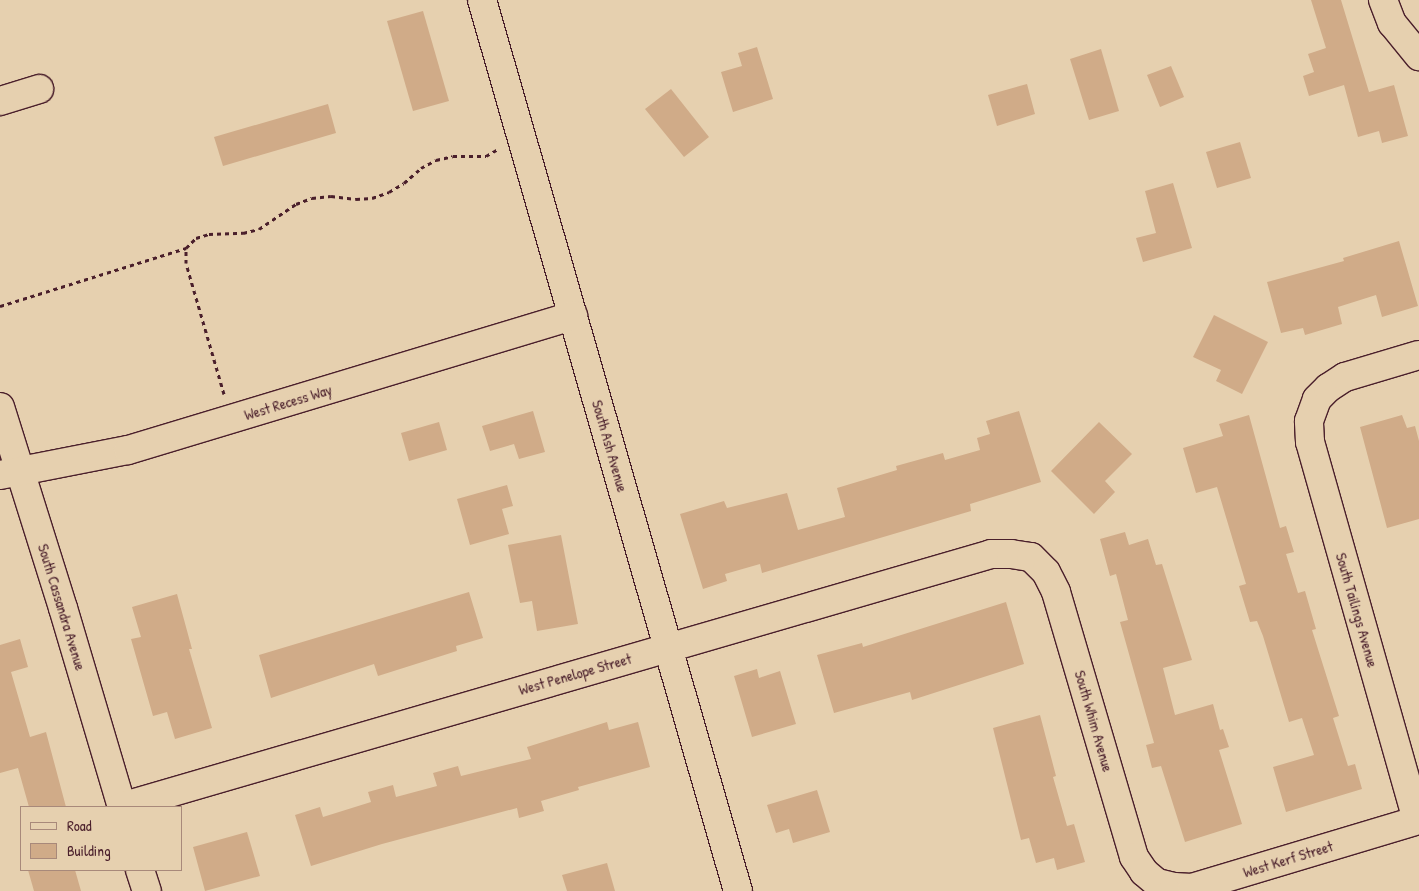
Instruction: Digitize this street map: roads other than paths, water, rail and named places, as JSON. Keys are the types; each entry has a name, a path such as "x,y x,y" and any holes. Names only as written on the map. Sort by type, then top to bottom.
{"street":[{"name":"South Ash Avenue","path":"482,0 738,891"},
{"path":"1383,0 1392,23 1419,56"},
{"path":"0,101 39,89"},
{"name":"West Recess Way","path":"9,474 128,450 573,316"},
{"name":"South Tailings Avenue","path":"1418,820 1310,442 1309,421 1317,399 1328,388 1345,377 1419,355"},
{"name":"South Cassandra Avenue","path":"0,407 9,474 63,608 121,806"},
{"name":"West Penelope Street","path":"124,806 991,554 1031,557"},
{"name":"South Whim Avenue","path":"1031,557 1046,572 1056,592 1134,857 1144,872 1157,883"},
{"name":"West Kerf Street","path":"1157,883 1174,887 1192,888 1418,820"},
{"path":"140,871 147,891"}]}
